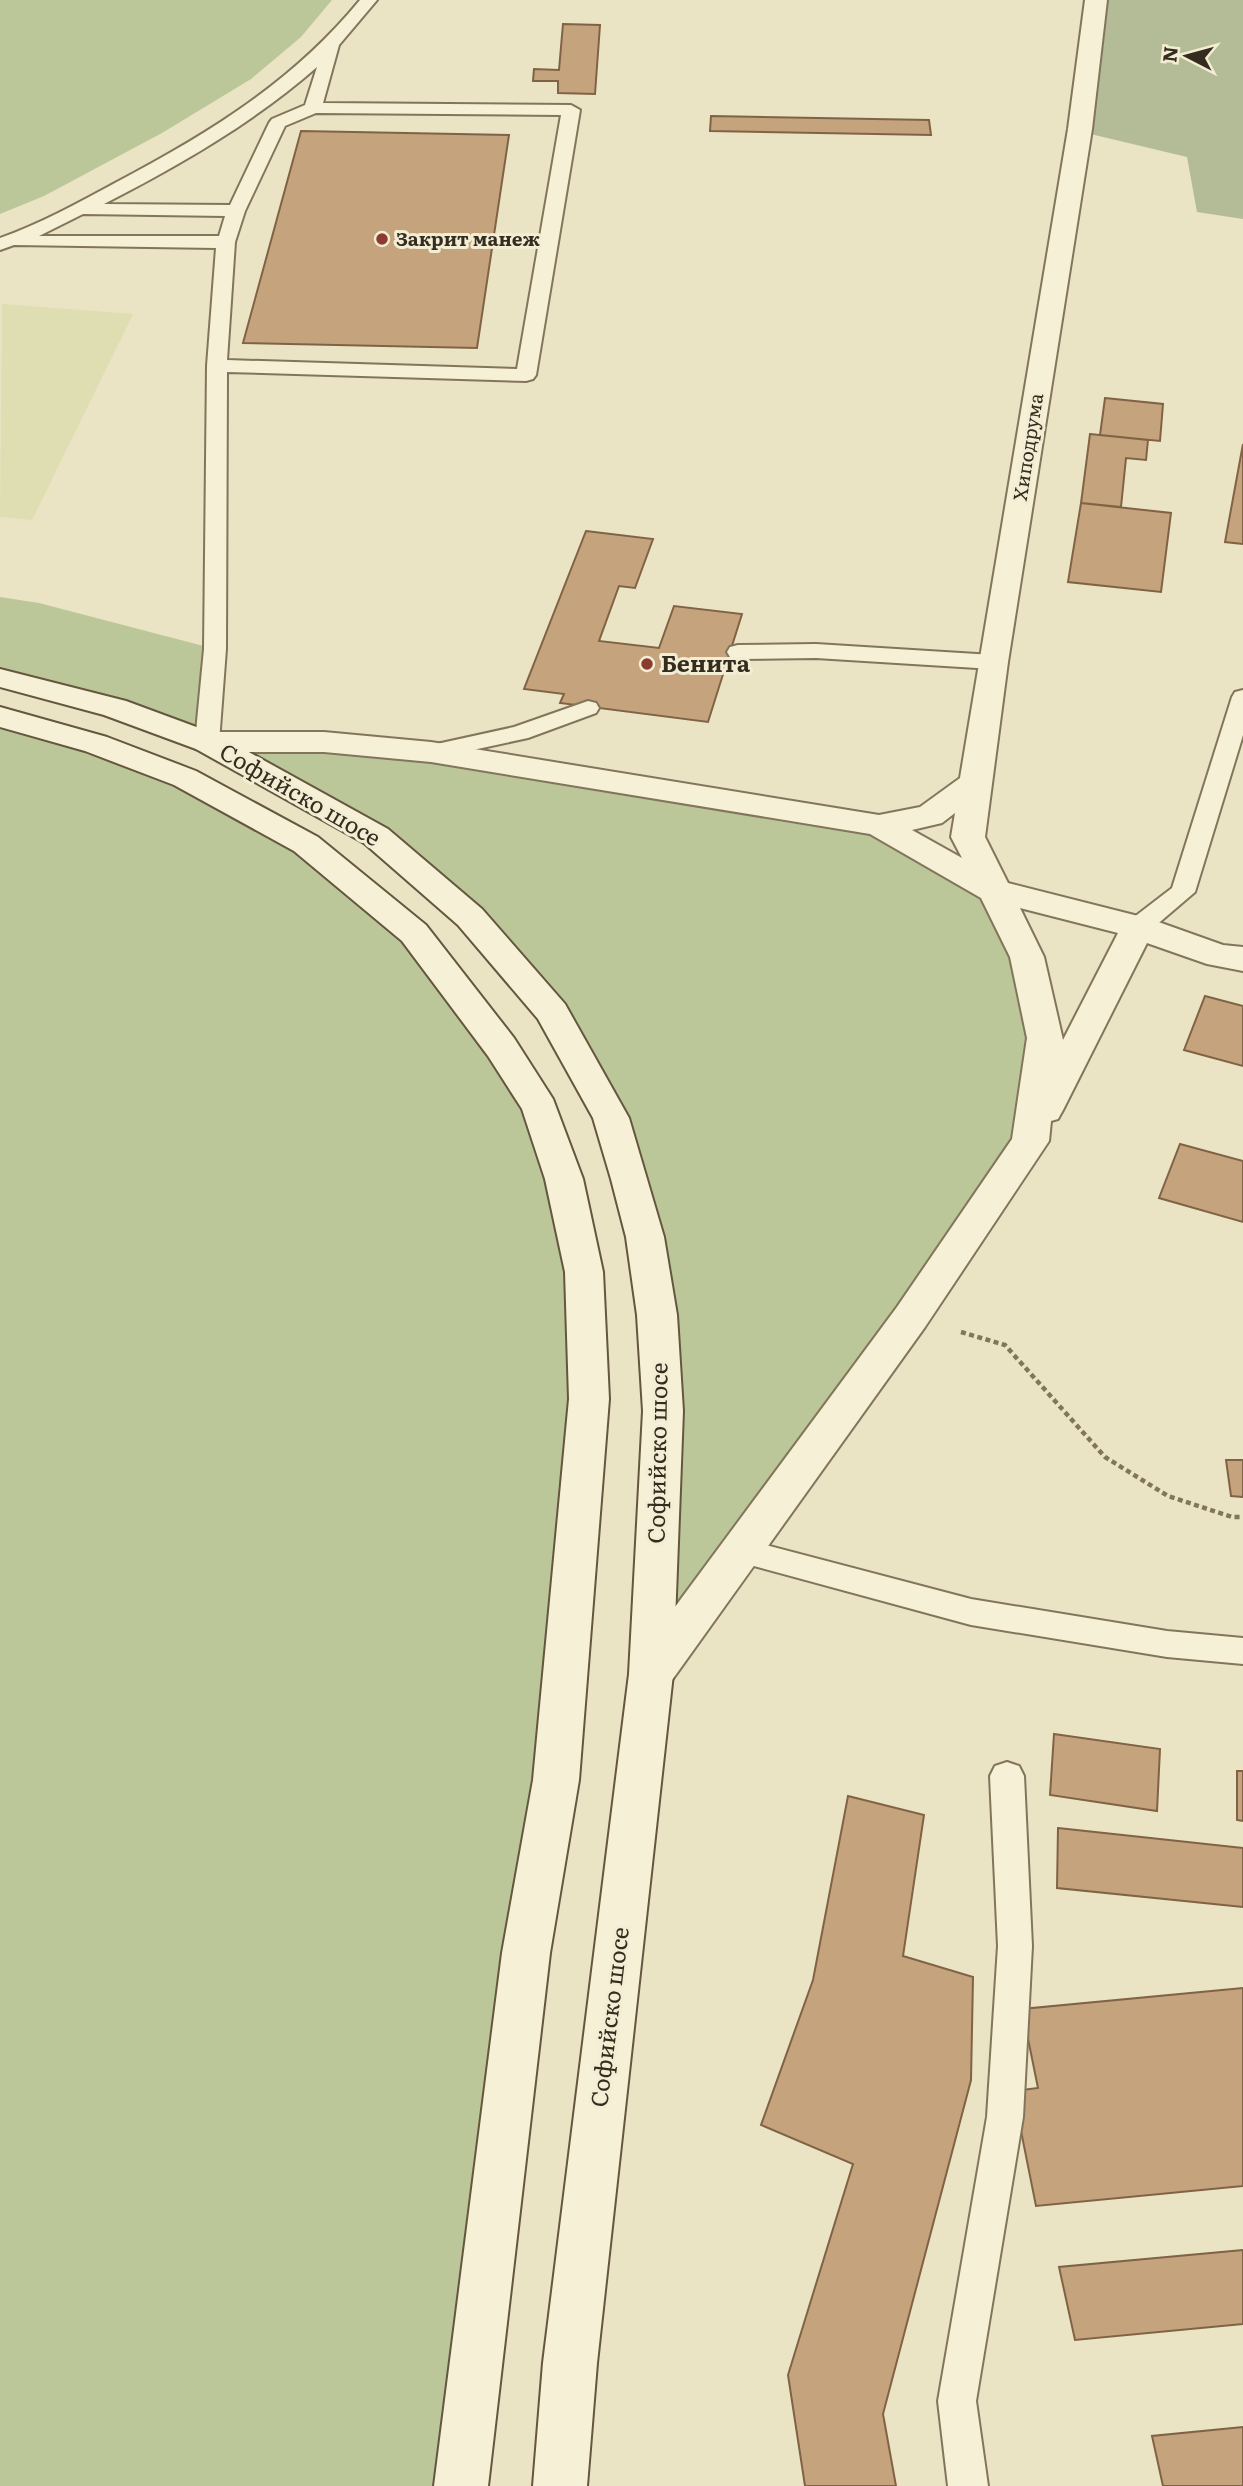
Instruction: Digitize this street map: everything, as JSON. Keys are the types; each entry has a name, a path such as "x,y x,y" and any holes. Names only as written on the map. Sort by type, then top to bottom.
{"street":[{"name":"Хиподрума","path":"1030,1141 1045,1038 1027,957 968,837 993,662 1078,143 1096,0"},
{"name":"Софийско шосе","path":"0,678 115,708 208,742 376,836 470,917 552,1012 611,1118 645,1237 657,1315 663,1411 651,1674 570,2363 560,2486"},
{"name":"Софийско шосе","path":"0,717 96,744 185,778 316,852 414,933 501,1047 540,1108 564,1179 584,1272 588,1413 556,1780 526,1953 461,2486"},
{"path":"208,742 324,742 432,752 879,825 930,816 974,783"},
{"path":"879,825 992,890 1138,927 1219,956 1243,959"},
{"path":"651,1674 911,1317 1030,1141 1138,927"}],"lane":[{"path":"6,242 79,209 196,149 280,94 332,47 369,0"},
{"path":"313,108 332,47"},
{"path":"208,742 215,649 217,366 226,242 236,211 278,123 313,108 571,110 526,375 217,366"},
{"path":"79,209 236,211"},
{"path":"6,242 226,242"},
{"path":"738,652 816,652 993,662"},
{"path":"1138,927 1183,892 1243,697"},
{"path":"432,752 520,733 588,708"},
{"path":"739,1550 971,1612 1167,1644 1243,1651"},
{"path":"968,2486 957,2401 1005,2117 1012,1998 1014,1881 1007,1776"}],"path":[{"path":"911,1317 1005,1345 1105,1457 1168,1496 1232,1517 1243,1517"}],"shaded area":[{"path":"2,304 133,314 32,520 0,517"}],"green space":[{"path":"0,0 332,0 301,37 251,79 162,133 44,196 0,214"},
{"path":"1096,0 1243,0 1243,219 1197,212 1187,157 1078,131"},
{"path":"0,597 39,603 215,649 208,741 324,742 879,825 992,890 1027,957 1030,1141 651,1674 645,1237 552,1012 376,836 207,742 0,678"},
{"path":"0,717 96,744 306,844 414,933 540,1108 589,1399 461,2486 0,2486"}],"building":[{"path":"563,24 600,25 595,94 558,93 558,81 533,81 534,69 559,70"},
{"path":"711,116 929,120 931,135 710,131"},
{"name":"Закрит манеж","path":"301,131 509,135 477,348 243,343"},
{"path":"1105,398 1163,404 1160,441 1100,435"},
{"path":"1090,434 1148,440 1146,460 1126,458 1121,507 1081,503"},
{"path":"1243,444 1243,544 1225,542"},
{"path":"1081,503 1171,513 1161,592 1068,582"},
{"path":"586,531 653,539 635,588 619,586 599,641 659,648 674,606 742,614 708,722 560,703 564,694 524,689"},
{"path":"1205,996 1243,1006 1243,1066 1184,1050"},
{"path":"1180,1144 1243,1161 1243,1222 1159,1198"},
{"path":"1226,1460 1243,1460 1243,1497 1231,1496"},
{"path":"1054,1734 1160,1749 1157,1811 1050,1795"},
{"path":"1237,1771 1243,1771 1243,1821 1237,1820"},
{"path":"848,1796 924,1815 903,1956 973,1977 971,2080 883,2414 896,2486 805,2486 788,2375 853,2164 761,2125 813,1980"},
{"path":"1058,1828 1243,1848 1243,1907 1057,1888"},
{"path":"1243,1988 1243,2186 1036,2206 1013,2091 1038,2088 1022,2009"},
{"path":"1243,2250 1243,2324 1075,2340 1059,2267"},
{"path":"1243,2427 1243,2486 1163,2486 1152,2436"}],"place":[{"name":"Закрит манеж","path":"382,239"},
{"name":"Бенита","path":"647,664"}]}
